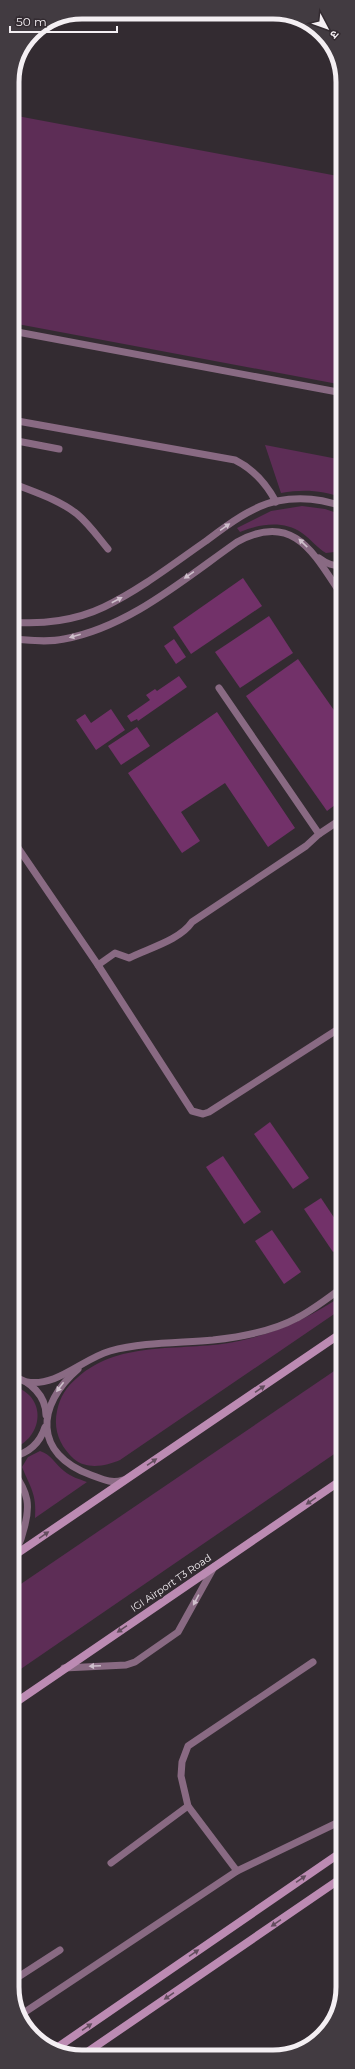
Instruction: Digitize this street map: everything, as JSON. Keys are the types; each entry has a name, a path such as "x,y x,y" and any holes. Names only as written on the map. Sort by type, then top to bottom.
{"main road":[{"path":"19,1551 336,1337"},
{"name":"IGI Airport T3 Road","path":"19,1700 63,1668 336,1484"},
{"path":"60,2046 336,1856"},
{"path":"90,2050 336,1882"}],"lane":[{"path":"19,333 336,392"},
{"path":"19,421 235,460 255,474 270,490 276,502"},
{"path":"19,441 60,449"},
{"path":"19,486 63,504 90,527 108,549"},
{"path":"19,622 38,623 57,620 77,616 103,607 148,581 236,519 276,502 313,500 336,505"},
{"path":"19,640 40,641 63,640 114,623 147,604 237,542 257,533 267,531 287,533 297,537 313,554 336,587"},
{"path":"313,554 325,563 336,566"},
{"path":"219,688 319,834"},
{"path":"98,965 115,953 129,958 151,946 160,945 189,927 192,922 306,846 319,834 336,823"},
{"path":"19,849 98,965 188,1107 197,1114 209,1112 336,1030"},
{"path":"19,1379 36,1383 50,1382 88,1360 125,1347 214,1340 253,1333 297,1318 336,1293"},
{"path":"19,1455 34,1447 42,1435 52,1399 58,1390 88,1360"},
{"path":"27,1382 36,1389 43,1399 46,1410 48,1438 51,1445 75,1468 108,1482 117,1482 128,1478"},
{"path":"19,1481 25,1491 28,1504 28,1516 19,1545"},
{"path":"63,1668 126,1665 135,1662 178,1632 215,1566"},
{"path":"237,1871 188,1806 181,1776 182,1762 188,1746 312,1662"},
{"path":"111,1863 188,1806"},
{"path":"25,2012 237,1871 336,1823"},
{"path":"19,1976 60,1950"}],"shaded area":[{"path":"19,116 336,176 336,384 19,324"},
{"path":"265,445 336,459 336,496 312,491 281,493"},
{"path":"302,506 325,509 336,513 336,552 326,553 302,533 287,526 263,525 240,532 237,528 271,511"},
{"path":"336,1299 336,1313 120,1460 97,1466 85,1465 74,1459 61,1443 56,1425 57,1411 60,1401 70,1385 94,1365 113,1357 133,1352 239,1341 281,1329 318,1311"},
{"path":"336,1370 336,1453 19,1670 19,1585"},
{"path":"19,1389 32,1398 38,1417 36,1427 31,1436 19,1446"},
{"path":"40,1451 50,1457 67,1473 75,1478 87,1482 35,1518 34,1497 22,1467 28,1457"}],"building":[{"path":"243,578 262,606 191,654 173,627"},
{"path":"269,616 293,653 240,688 215,652"},
{"path":"174,639 186,657 176,664 164,646"},
{"path":"298,659 336,713 336,804 327,811 246,696"},
{"path":"179,676 187,687 138,721 137,719 131,722 127,716 150,700 146,695 155,689 157,691"},
{"path":"111,709 125,730 96,750 76,720 85,714 91,723"},
{"path":"217,712 295,828 268,847 225,783 181,812 200,841 182,853 128,773"},
{"path":"137,727 150,746 121,765 108,746"},
{"path":"270,1122 309,1178 293,1189 254,1134"},
{"path":"223,1156 261,1212 244,1224 206,1167"},
{"path":"321,1198 336,1220 336,1250 333,1252 304,1209"},
{"path":"272,1230 301,1272 284,1284 255,1241"}]}
